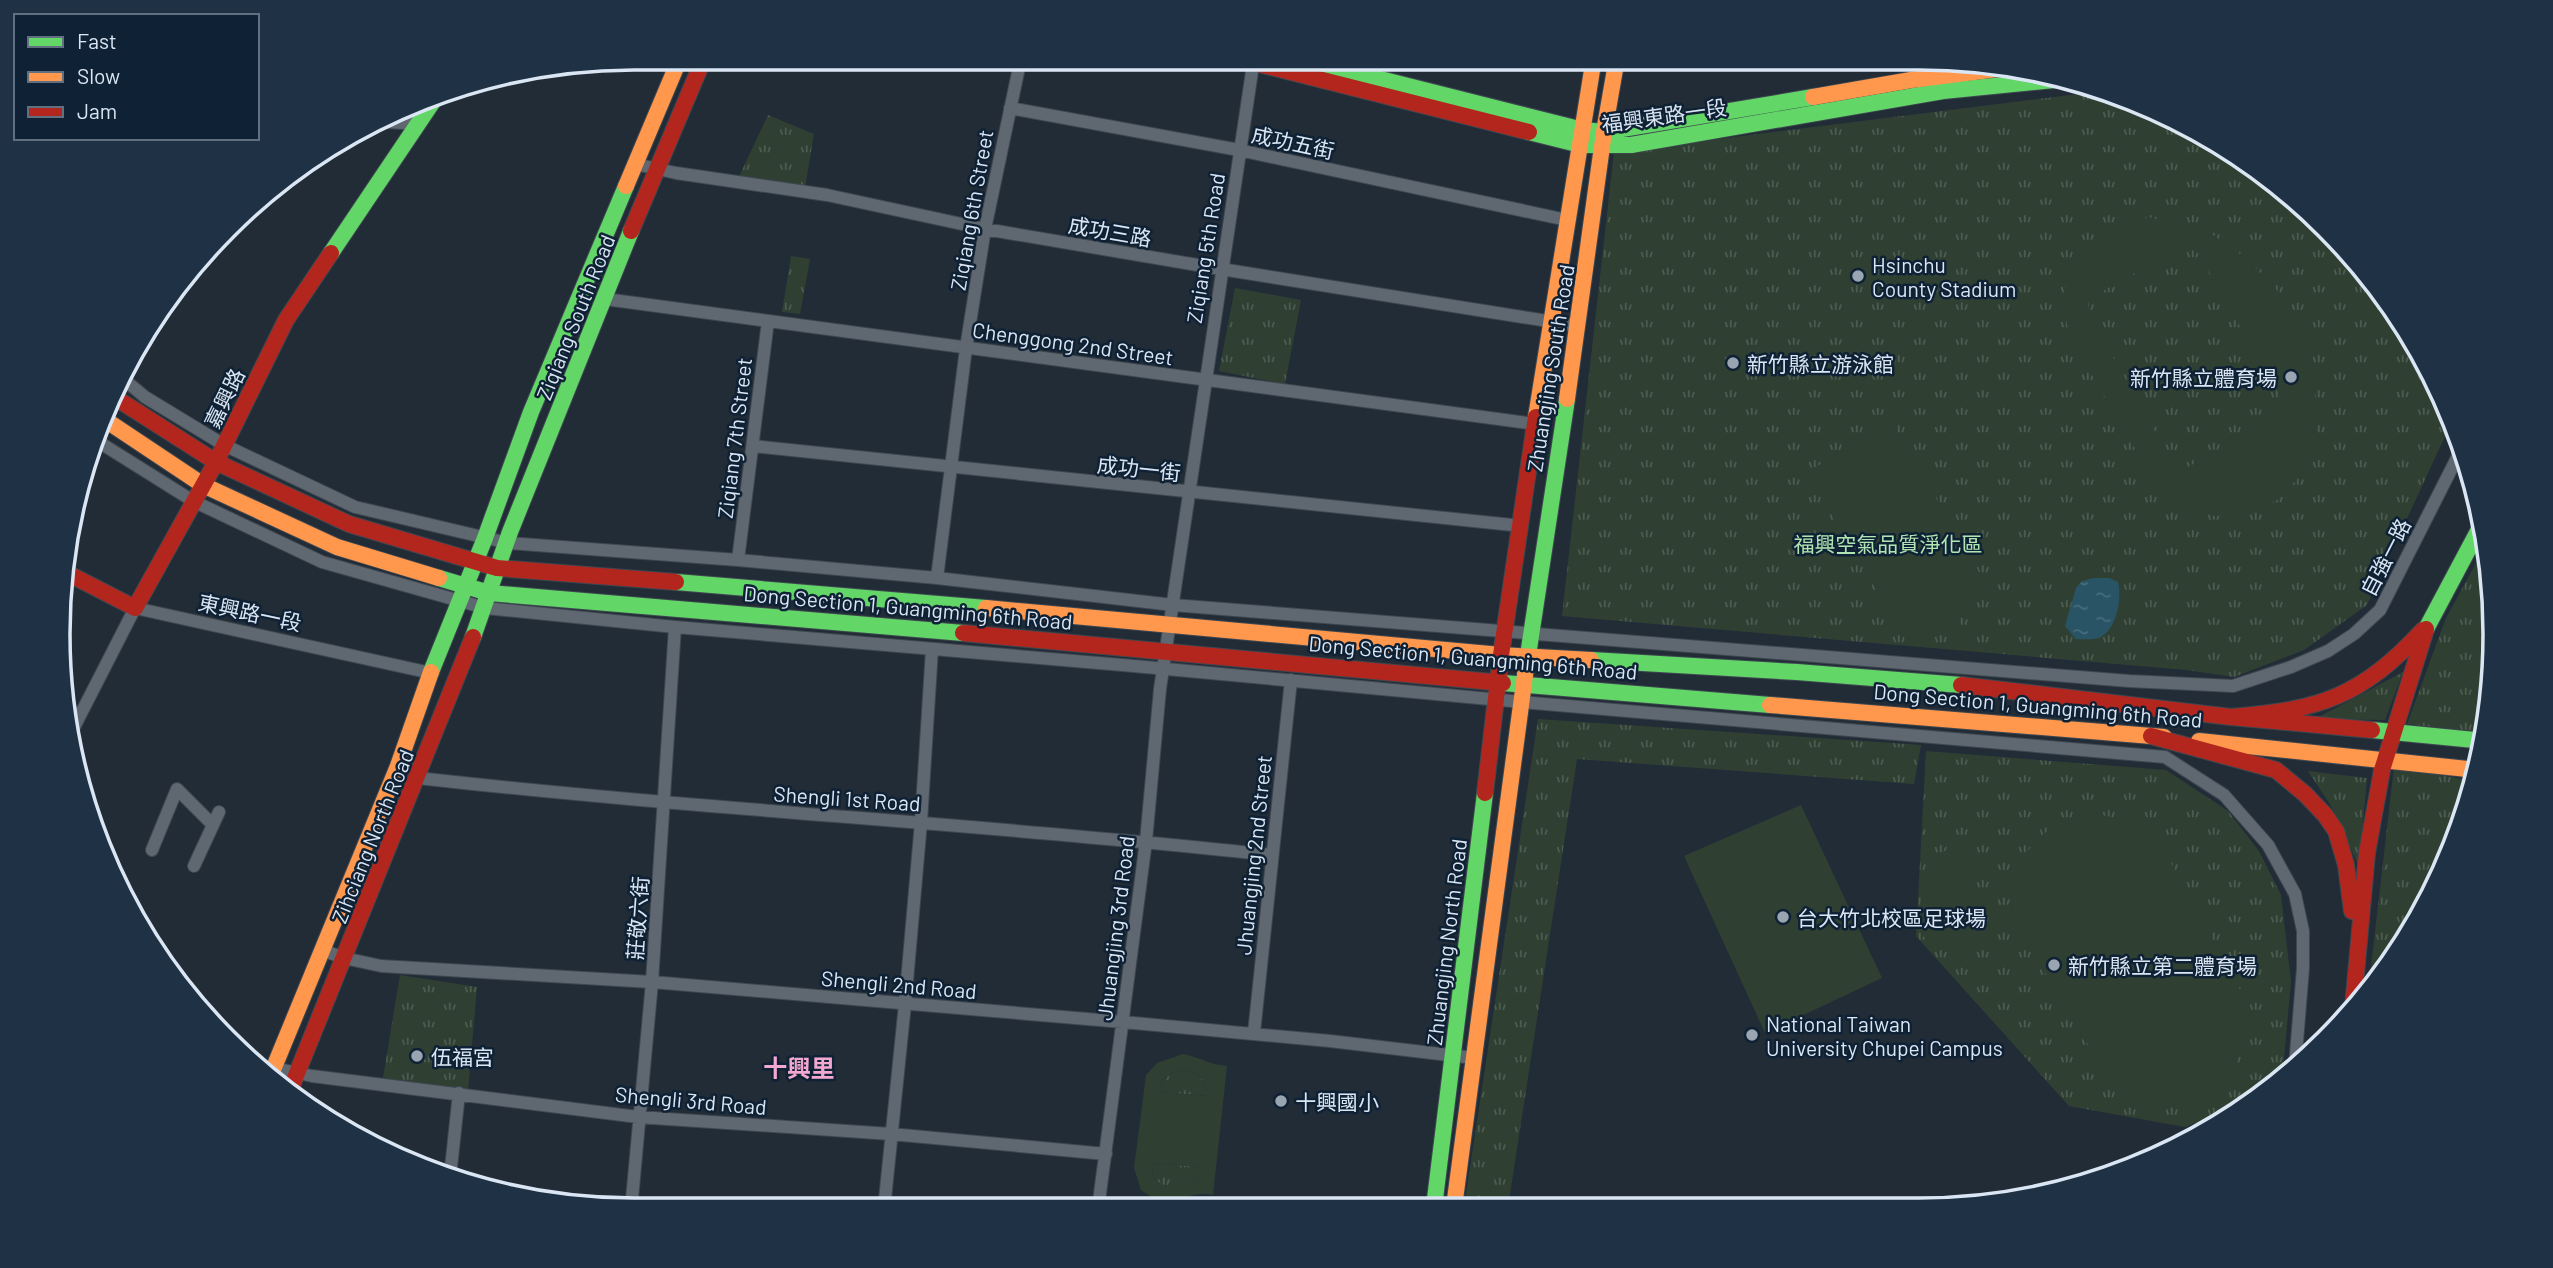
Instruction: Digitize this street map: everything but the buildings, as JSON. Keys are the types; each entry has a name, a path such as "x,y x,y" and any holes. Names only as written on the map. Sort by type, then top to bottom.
{"main road":[{"name":"Ziqiang South Road","path":"476,562 531,412 675,70"},
{"name":"Ziqiang South Road","path":"487,600 497,568 699,70"},
{"name":"福興東路一段","path":"1296,70 1582,137 1631,145 2021,80"},
{"name":"福興東路一段","path":"1340,70 1582,137"},
{"name":"Zhuangjing South Road","path":"1498,682 1535,424 1592,70"},
{"name":"Zhuangjing South Road","path":"1525,685 1615,70"},
{"name":"福興東路一段","path":"1603,139 1638,128 1911,80 1970,72"},
{"name":"嘉興路","path":"135,608 216,462 286,320 428,109"},
{"name":"Dong Section 1, Guangming 6th Road","path":"121,401 216,462 349,524 497,568 872,598 1502,655 1797,672 1964,685 2231,717 2473,740"},
{"name":"Dong Section 1, Guangming 6th Road","path":"111,424 203,485 337,547 466,585 487,600 1167,652 1525,685 2151,736 2466,769"},
{"path":"2355,991 2367,853 2386,761 2426,628 2474,538"},
{"name":"Zihciang North Road","path":"274,1068 398,766 431,673 476,562"},
{"name":"東興路一段","path":"73,576 135,608"},
{"name":"Zihciang North Road","path":"293,1083 418,778 487,600"},
{"path":"2231,717 2295,710 2339,697 2383,670 2426,628"},
{"name":"Zhuangjing North Road","path":"1435,1198 1498,682"},
{"name":"Zhuangjing North Road","path":"1455,1198 1525,685"},
{"path":"2151,736 2276,770 2315,804 2333,823 2342,849 2357,946"}],"street":[{"name":"Ziqiang 6th Street","path":"937,578 953,468 966,348 985,229 1018,70"},
{"name":"Ziqiang 5th Road","path":"1167,652 1251,70"},
{"name":"成功五街","path":"1010,108 1239,150 1567,220"},
{"path":"397,123 419,124"},
{"name":"成功三路","path":"635,164 827,195 985,229 1579,326"},
{"name":"Chenggong 2nd Street","path":"605,299 1535,424"},
{"name":"Ziqiang 7th Street","path":"738,560 768,321"},
{"name":"Dong Section 1, Guangming 6th Road","path":"129,384 145,397 224,445 355,507 508,543 937,578 1173,605 2129,681 2233,686"},
{"name":"Dong Section 1, Guangming 6th Road","path":"103,445 193,501 322,562 460,602 487,600 675,627 2165,757 2224,795 2268,845 2295,894 2303,931 2303,968 2296,1053"},
{"name":"成功一街","path":"753,446 1521,526"},
{"name":"自強一路","path":"2233,686 2291,667 2328,651 2354,634 2380,610 2455,461"},
{"name":"東興路一段","path":"135,608 431,673"},
{"name":"嘉興路","path":"77,721 135,608"},
{"name":"莊敬六街","path":"632,1198 652,982 675,627"},
{"path":"885,1198 921,822 932,649"},
{"name":"Jhuangjing 3rd Road","path":"1100,1198 1146,841 1160,689 1167,652"},
{"path":"1929,664 1964,685"},
{"name":"Jhuangjing 2nd Street","path":"1254,1034 1291,680"},
{"name":"Shengli 1st Road","path":"418,778 665,804 921,822 1146,841 1272,855"},
{"path":"152,850 177,789 213,825"},
{"path":"194,866 219,812"},
{"name":"Shengli 2nd Road","path":"321,950 382,966 652,982 1254,1034 1474,1058"},
{"name":"Shengli 3rd Road","path":"281,1073 638,1117 891,1133 1106,1154"},
{"path":"451,1167 459,1093"}],"green space":[{"name":"福興空氣品質淨化區","path":"2080,94 2135,113 2201,146 2232,165 2291,210 2343,262 2388,321 2407,352 2425,385 2446,434 2367,605 2304,650 2234,677 2186,670 1562,616 1614,152"},
{"path":"768,115 814,134 804,193 736,183"},
{"name":"新竹縣立體育場","path":"2149,217 2213,235 2243,256 2273,285 2299,321 2310,360 2315,394 2317,435 2313,456 2307,469 2277,500 2246,514 2215,516 2195,511 2159,490 2073,342 2068,328 2064,301 2066,286 2078,259 2097,237 2109,228 2125,221","holes":["2184,245 2198,253 2279,394 2283,412 2183,470 2169,456 2091,318 2087,300"]},
{"path":"791,256 810,259 800,314 782,312"},
{"path":"1235,288 1301,300 1285,384 1219,371"},
{"name":"福興空氣品質淨化區","path":"1892,423 1992,594 1955,615 1968,637 1959,642 1945,620 1907,642 1807,472"},
{"path":"2478,560 2483,634 2482,671 2474,732 2407,724 2446,618"},
{"path":"2403,672 2385,720 2315,719"},
{"path":"1538,719 1921,745 1914,784 1577,759 1509,1198 1465,1198"},
{"path":"1926,751 2166,770 2228,811 2259,851 2281,895 2291,982 2283,1064 2232,1103 2203,1121 2185,1127 2069,1106 1916,936"},
{"path":"2394,767 2464,779 2440,850 2425,883 2388,947 2371,971"},
{"path":"2308,771 2367,778 2359,867 2331,806"},
{"name":"台大竹北校區足球場","path":"1801,805 1882,978 1765,1033 1684,856"},
{"path":"2143,812 2258,1022 2244,1030 2235,1070 2219,1090 2191,1103 2167,1104 2136,1096 2106,1074 2017,926 2010,900 2018,867 2027,852 2053,828 2084,815 2104,816 2127,823"},
{"path":"1951,849 1964,854 1976,869 1971,936 1957,951 1940,949 1929,943 1920,923 1925,868 1936,856"},
{"path":"400,975 477,987 468,1092 383,1078"},
{"path":"1183,1054 1227,1066 1213,1195 1156,1198 1141,1190 1134,1168 1146,1075 1157,1063","holes":["1187,1070 1196,1074 1206,1086 1207,1096 1161,1092 1162,1080 1174,1072","1153,1163 1200,1167 1200,1176 1182,1187 1164,1185 1152,1176"]},
{"path":"1187,1070 1202,1079 1207,1096 1160,1092 1162,1081 1174,1072"},
{"path":"1153,1163 1200,1167 1200,1176 1187,1185 1170,1188 1152,1176"}],"water":[{"path":"2109,578 2118,582 2117,613 2110,628 2099,638 2076,639 2065,626 2076,588 2082,581"}],"traffic: fast":[{"path":"1345,70 1583,130 1604,132 1813,97"},
{"path":"1529,132 1581,145 1631,145 1943,91 2034,82"},
{"path":"331,253 428,109"},
{"path":"431,672 485,538 531,412 626,186"},
{"path":"473,637 510,532 631,231"},
{"path":"1525,675 1567,399"},
{"path":"2426,629 2474,538"},
{"path":"439,578 489,593 963,633"},
{"path":"676,582 986,608"},
{"path":"1591,660 1961,685"},
{"path":"1503,683 1770,705"},
{"path":"2372,730 2473,740"},
{"path":"1435,1198 1485,793"}],"traffic: slow":[{"path":"626,186 675,70"},
{"path":"1536,417 1592,70"},
{"path":"1567,399 1615,70"},
{"path":"1813,97 1970,72"},
{"path":"111,424 203,485 337,547 439,578"},
{"path":"986,608 1501,655 1591,660"},
{"path":"274,1067 398,766 431,672"},
{"path":"1455,1198 1525,675"},
{"path":"1770,705 2164,737"},
{"path":"2199,741 2466,769"}],"traffic: jam":[{"path":"631,231 699,70"},
{"path":"1283,70 1529,132"},
{"path":"73,576 135,608 216,462 286,320 331,253"},
{"path":"121,401 216,462 349,524 497,568 676,582"},
{"path":"1485,793 1501,655 1536,417"},
{"path":"2354,992 2367,853 2382,770 2426,629"},
{"path":"2231,717 2290,710 2337,696 2379,671 2423,630"},
{"path":"963,633 1503,683"},
{"path":"293,1083 473,637"},
{"path":"1961,685 2231,717 2372,730"},
{"path":"2151,736 2276,770 2305,794 2336,831 2346,865 2352,911"}],"place":[{"name":"Hsinchu County Stadium","path":"1858,276"},
{"name":"新竹縣立游泳館","path":"1733,363"},
{"name":"新竹縣立體育場","path":"2291,377"},
{"name":"台大竹北校區足球場","path":"1783,917"},
{"name":"新竹縣立第二體育場","path":"2054,965"},
{"name":"National Taiwan University Chupei Campus","path":"1752,1035"},
{"name":"伍福宮","path":"417,1056"},
{"name":"十興國小","path":"1281,1101"}],"district":[{"name":"十興里","path":"799,1067"}]}
